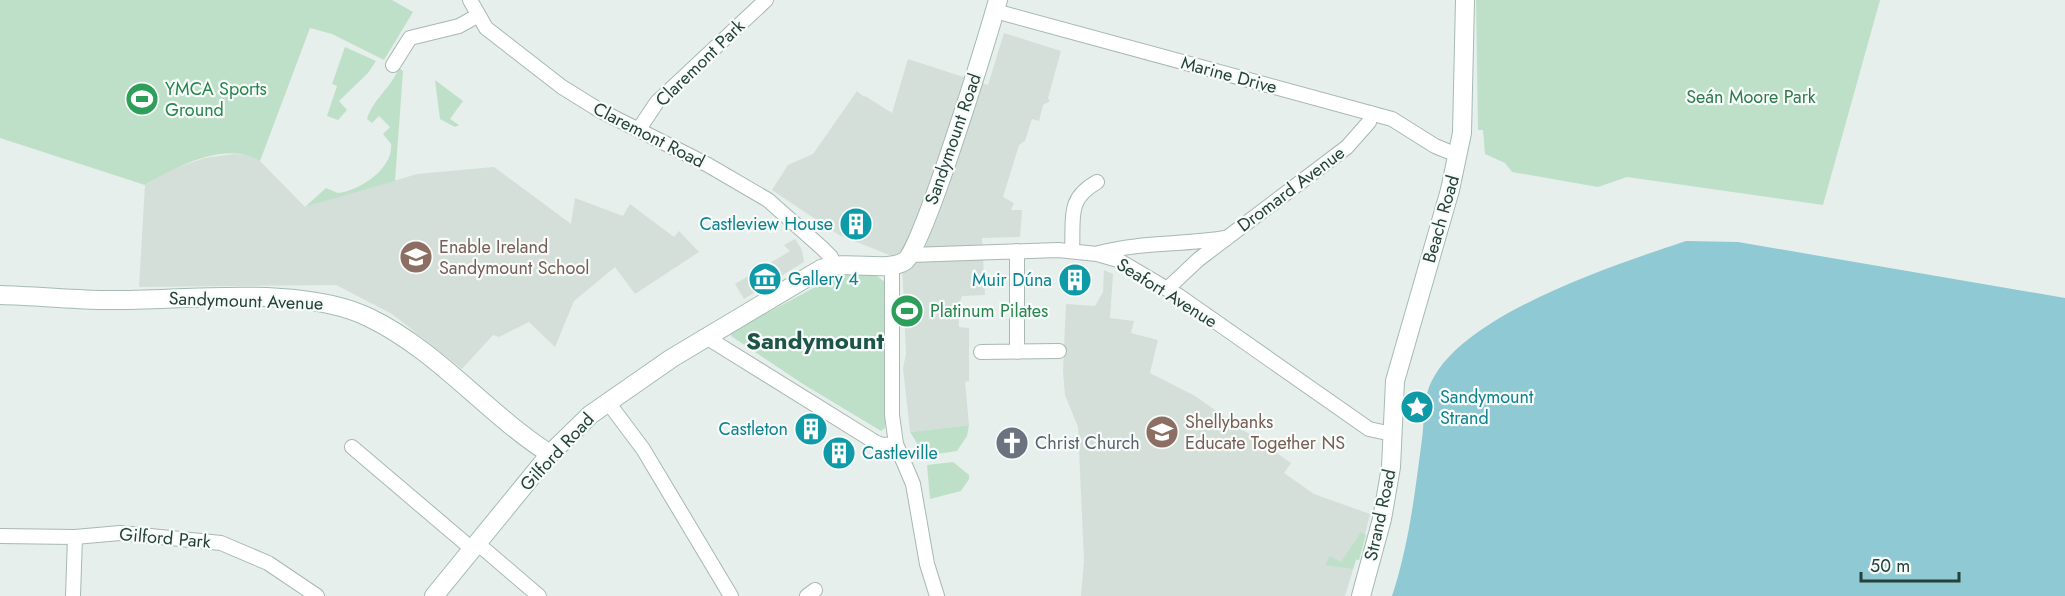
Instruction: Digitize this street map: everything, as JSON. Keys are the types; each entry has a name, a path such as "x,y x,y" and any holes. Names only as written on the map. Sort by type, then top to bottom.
{"street":[{"name":"Claremont Road","path":"470,0 477,16 497,38 562,87 599,110 708,165 768,200 831,257 834,264"},
{"name":"Claremont Park","path":"639,129 657,102 766,0"},
{"name":"Beach Road","path":"1392,434 1395,381 1450,190 1457,155 1463,116 1465,0"},
{"name":"Marine Drive","path":"997,5 1392,119 1435,146 1457,155"},
{"name":"Sandymount Road","path":"911,255 936,192 997,5"},
{"path":"393,65 410,38 459,26 477,16"},
{"name":"Dromard Avenue","path":"1097,254 1123,247 1226,237 1347,147 1369,122 1371,113"},
{"path":"1072,250 1075,200 1082,190 1096,182"},
{"path":"1167,289 1226,237"},
{"name":"Seafort Avenue","path":"911,255 1072,250 1118,260 1167,289 1369,429 1392,434"},
{"path":"1017,251 1017,351"},
{"path":"834,264 892,266 903,262 911,255"},
{"name":"Gilford Road","path":"434,596 550,454 607,401 706,337 834,264"},
{"path":"892,266 892,415 896,444 913,484 927,564 937,596"},
{"name":"Sandymount Avenue","path":"0,295 100,300 243,298 335,304 370,318 417,345 510,425 550,454"},
{"path":"706,337 875,442 882,445 896,444"},
{"path":"981,352 1059,351"},
{"path":"607,401 643,449 730,596"},
{"name":"Strand Road","path":"1361,596 1382,519 1391,467 1392,434"},
{"path":"352,447 539,596"},
{"name":"Gilford Park","path":"0,537 75,537 120,533 221,543 268,563 317,596"},
{"path":"73,596 75,537"}],"shaded area":[{"path":"1004,33 1061,51 1048,98 1050,101 1043,105 1039,121 1032,119 1025,141 1019,145 1003,197 1014,203 1011,210 1022,210 1020,237 982,238 985,295 962,296 958,307 959,327 969,328 969,381 965,382 969,425 910,432 903,368 906,354 902,264 897,258 839,235 772,190 788,165 813,154 857,91 892,113 908,59 988,85"},
{"name":"Enable Ireland Sandymount School","path":"233,154 252,155 305,207 417,174 494,167 571,224 575,198 623,216 630,204 674,237 679,231 699,252 635,294 615,267 574,301 555,347 529,322 499,337 493,335 462,369 392,314 336,285 139,287 145,185 172,169 205,158"},
{"path":"795,239 802,250 804,262 744,299 735,284 790,251 784,245"},
{"name":"Shellybanks Educate Together NS","path":"1104,270 1113,274 1110,318 1134,321 1131,333 1158,340 1150,373 1195,396 1291,463 1284,473 1314,494 1370,514 1359,560 1356,560 1345,596 1081,596 1084,560 1078,427 1065,395 1063,371 1066,304 1095,306 1103,292"}],"green space":[{"name":"YMCA Sports Ground","path":"0,0 392,0 413,12 384,60 332,34 310,28 260,161 247,155 232,153 201,158 145,185 0,138"},
{"name":"Seán Moore Park","path":"1476,0 1880,0 1823,205 1627,177 1598,187 1512,172 1505,163 1485,154 1483,130 1478,130"},
{"path":"345,47 376,61 368,73 339,101 347,110 338,120 327,116 337,86 332,84"},
{"path":"399,68 403,71 395,181 305,207 326,188 338,193 356,188 374,177 387,162 391,144 383,134 390,127 379,116 372,123 367,119 373,105"},
{"path":"435,80 463,101 450,119 459,125 455,127 440,119"},
{"path":"845,271 871,272 889,285 885,428 881,431 803,384 731,336 732,332"},
{"path":"969,425 967,436 957,451 925,456 910,432"},
{"path":"953,462 969,475 969,479 961,491 930,499 927,465"},
{"path":"1361,532 1366,535 1359,560 1356,559 1353,569 1325,565 1330,556 1341,562"}],"water":[{"path":"1686,241 1738,242 2065,298 2065,596 1392,596 1411,518 1427,394 1441,367 1466,341 1499,318 1579,279"}],"place":[{"name":"YMCA Sports Ground","path":"142,99"},
{"name":"Castleview House","path":"856,224"},
{"name":"Enable Ireland Sandymount School","path":"416,257"},
{"name":"Gallery 4","path":"765,279"},
{"name":"Muir Dúna","path":"1075,280"},
{"name":"Platinum Pilates","path":"907,311"},
{"name":"Sandymount Strand","path":"1417,407"},
{"name":"Castleton","path":"811,429"},
{"name":"Shellybanks Educate Together NS","path":"1162,432"},
{"name":"Christ Church","path":"1012,443"},
{"name":"Castleville","path":"839,453"}],"district":[{"name":"Sandymount","path":"815,341"}]}
